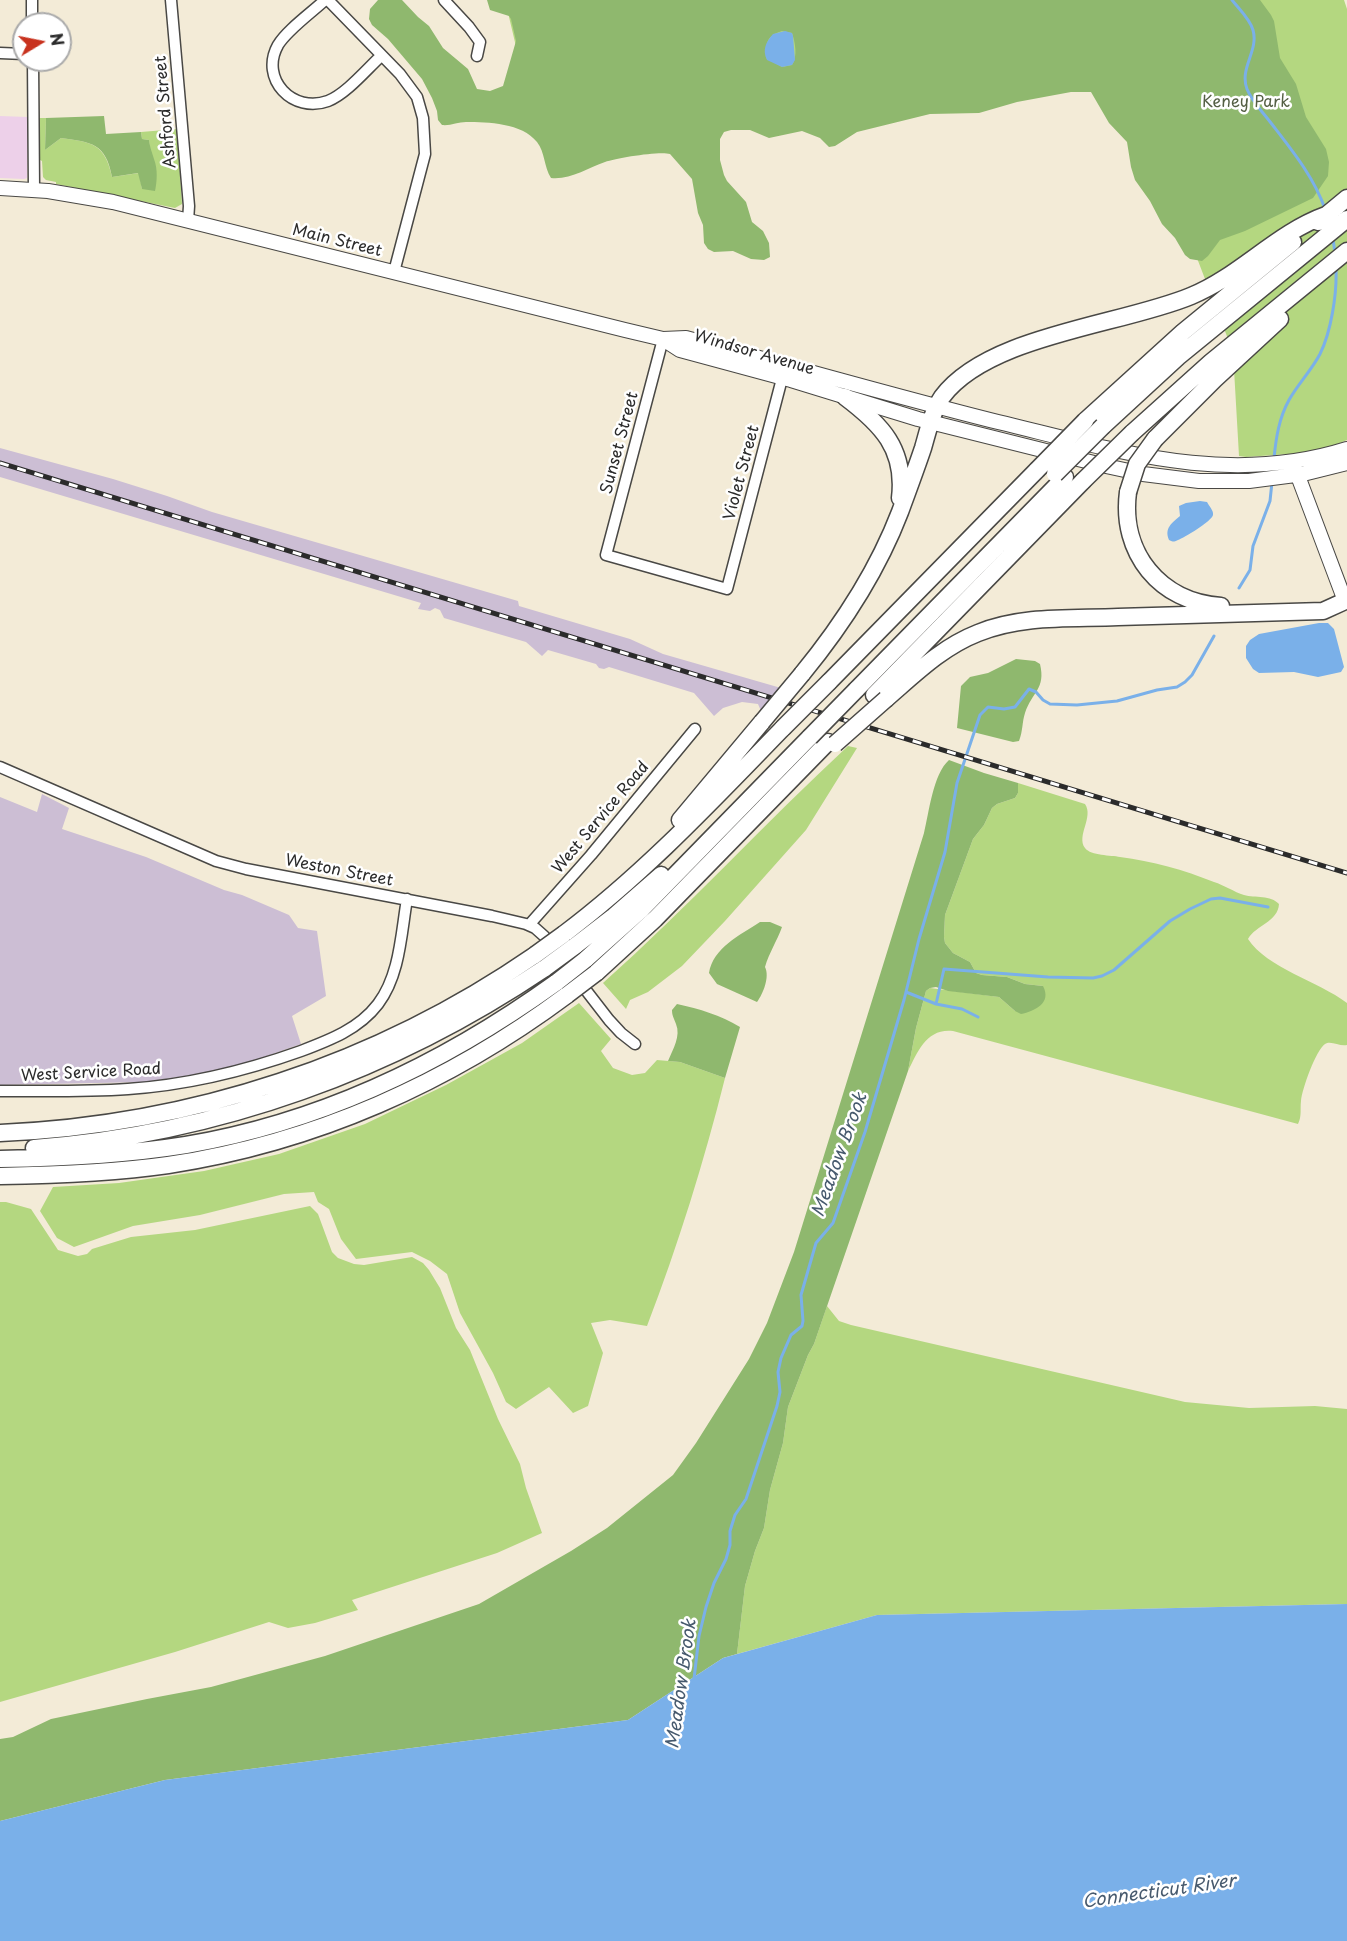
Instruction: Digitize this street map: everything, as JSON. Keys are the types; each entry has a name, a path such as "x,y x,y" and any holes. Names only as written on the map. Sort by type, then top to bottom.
{"highway":[{"path":"655,858 684,815 835,632 863,590 894,528 937,406 954,385 986,361 1037,341 1193,295 1296,234 1347,198"},
{"path":"591,967 636,915 806,735 1108,427 1186,362 1347,219"},
{"path":"1297,265 1347,231"},
{"path":"570,940 611,897 655,858 1085,421 1296,234"},
{"path":"0,1176 98,1172 161,1166 223,1155 301,1134 372,1108 434,1079 510,1035 562,989 655,919 810,761 880,697 1083,481 1132,433 1210,362 1299,296 1312,289 1329,266 1347,251"},
{"path":"1299,296 1155,439 1137,464 1128,492 1128,526 1137,554 1155,578 1178,595 1200,603 1220,606 1346,604"},
{"path":"847,390 890,440 896,454 901,483 894,528"},
{"path":"880,697 946,649 976,633 1004,625 1050,620 1323,610 1346,604"},
{"path":"0,1150 63,1145 145,1134 224,1116 288,1097 348,1075 433,1035 488,1005 540,961 570,940 622,910 806,735"},
{"path":"0,1133 64,1129 133,1119 201,1106 269,1086 351,1056 404,1032 481,989 540,961"},
{"path":"0,1159 92,1155 164,1148 232,1135 297,1117 353,1097 429,1063 562,989"}],"main road":[{"name":"Main Street","path":"0,188 34,190 114,202 663,339"},
{"name":"Windsor Avenue","path":"663,339 686,338 756,364 847,390 930,423 1143,474 1199,481 1273,479 1297,476 1347,463"},
{"name":"Windsor Avenue","path":"847,390 937,406 1111,449 1174,461 1221,466 1280,463 1347,449"},
{"path":"1280,463 1297,476 1346,604"}],"street":[{"name":"Ashford Street","path":"171,0 189,206 188,221"},
{"path":"381,56 339,95 315,104 306,104 287,96 274,76 273,68 275,52 283,38 327,0 400,74 417,97 423,118 425,154 394,272"},
{"path":"444,0 480,42 477,56"},
{"path":"33,72 34,190"},
{"name":"Sunset Street","path":"663,339 606,555 727,589"},
{"name":"Violet Street","path":"727,589 784,372"},
{"name":"West Service Road","path":"529,925 591,855 695,729"},
{"name":"Weston Street","path":"0,767 216,861 529,925 544,936 615,1027 635,1044"},
{"name":"West Service Road","path":"0,1091 119,1090 185,1082 259,1065 340,1035 365,1018 377,1006 386,991 397,961 407,899"}],"shaded area":[{"path":"0,116 28,117 27,178 0,178"},
{"path":"0,448 113,479 212,512 518,601 519,606 630,639 663,654 781,688 761,711 758,704 742,702 723,708 714,716 694,693 609,667 599,668 596,664 548,650 542,656 526,642 444,618 440,610 435,608 430,611 418,609 421,603 0,477"},
{"path":"42,794 69,808 62,829 146,857 224,890 242,895 289,915 298,928 317,931 326,996 292,1016 301,1044 250,1062 199,1074 146,1082 0,1085 0,797 37,812"}],"green space":[{"name":"Keney Park","path":"378,0 402,0 429,26 443,48 468,69 477,89 490,91 503,86 516,41 509,16 490,10 487,0 1260,0 1274,21 1280,58 1296,84 1306,117 1326,149 1329,162 1328,176 1313,198 1245,231 1220,240 1202,261 1190,259 1185,255 1175,238 1162,224 1150,201 1135,180 1127,142 1109,123 1091,92 1071,92 1017,102 979,113 930,114 857,132 835,146 829,147 820,138 802,131 769,138 750,130 731,130 724,132 720,139 720,160 724,175 746,202 752,222 763,231 769,243 770,257 764,260 751,259 733,251 714,252 708,249 704,243 703,225 698,213 692,179 670,154 648,154 619,159 572,175 551,178 540,146 523,131 514,127 484,122 442,125 422,79 388,39 372,25 369,19 370,9","holes":["782,31 792,33 795,45 792,65 782,67 766,58 767,44 773,35"]},
{"name":"Keney Park","path":"505,0 1344,0 1347,9 1347,440 1317,452 1239,456 1233,352 1113,39 527,93"},
{"path":"104,116 106,134 141,132 142,139 149,140 156,167 155,191 142,189 138,173 112,177 106,157 96,146 89,143 61,138 45,150 46,118"},
{"path":"39,118 46,118 45,150 61,138 88,143 101,151 112,177 139,173 142,189 150,153 149,140 142,139 141,132 177,129 182,204 175,208 46,180 43,177 40,160"},
{"path":"1016,659 1035,661 1040,664 1041,672 1040,685 1025,713 1019,741 1013,742 957,728 961,686 970,677 988,673"},
{"path":"848,746 857,748 806,830 682,966 648,992 630,1000 626,1009 603,983"},
{"path":"949,760 1018,783 1018,793 1015,798 992,808 984,825 973,839 945,915 945,943 953,953 970,962 976,973 1007,977 1025,984 1043,986 1044,1002 1032,1011 1021,1014 999,997 948,991 936,987 926,991 908,1071 814,1344 788,1407 783,1443 770,1490 764,1528 745,1586 737,1654 723,1658 628,1720 165,1780 0,1821 0,1739 13,1737 51,1719 211,1687 325,1656 479,1604 607,1528 673,1475 749,1359 767,1323 794,1252 924,833 935,784"},
{"path":"1018,783 1085,804 1088,815 1082,838 1088,851 1168,867 1218,883 1244,895 1267,898 1279,904 1275,915 1248,939 1267,958 1347,1003 1347,1045 1327,1043 1321,1048 1304,1088 1298,1124 953,1031 936,1033 924,1042 908,1071 916,1028 926,991 930,988 999,997 1015,1011 1043,986 1025,984 1007,977 976,973 970,962 953,953 945,943 944,937 945,915 973,839 984,825 992,808 1015,798 1018,793"},
{"path":"760,922 770,922 782,927 765,967 767,976 765,985 757,1002 717,984 709,973 716,956 728,943"},
{"path":"579,1003 611,1039 601,1051 613,1068 632,1075 645,1073 657,1060 680,1062 725,1078 690,1203 647,1326 610,1320 591,1323 603,1353 588,1406 573,1413 549,1387 516,1409 506,1402 460,1313 447,1274 430,1261 412,1252 356,1259 341,1239 329,1209 318,1202 314,1192 284,1194 200,1215 133,1226 74,1247 57,1238 40,1211 53,1187 119,1183 204,1171 279,1154 365,1124 446,1085 522,1043"},
{"path":"677,1004 710,1013 740,1027 725,1078 680,1062 668,1061 677,1038 672,1010"},
{"path":"0,1202 31,1209 58,1250 78,1256 87,1254 92,1249 131,1237 195,1230 310,1206 318,1214 332,1252 338,1258 364,1265 412,1257 423,1263 440,1288 456,1328 470,1350 498,1419 520,1464 542,1533 497,1553 352,1600 358,1610 315,1623 288,1628 269,1622 175,1652 0,1702"},
{"path":"827,1306 839,1321 851,1325 1185,1402 1249,1408 1315,1406 1347,1409 1347,1604 877,1615 737,1654 745,1586 764,1528 770,1490 783,1443 788,1407"}],"water":[{"path":"785,31 792,33 795,60 792,65 782,67 767,60 765,49 773,34"},
{"path":"1200,501 1207,502 1213,512 1211,518 1181,539 1174,542 1169,540 1167,532 1180,516 1179,506"},
{"path":"1328,623 1334,629 1344,667 1341,672 1318,677 1294,672 1259,673 1253,669 1246,658 1246,646 1259,634"},
{"name":"Connecticut River","path":"1347,1604 1347,1941 0,1941 0,1821 165,1780 628,1720 723,1658 877,1615"}],"waterway":[{"name":"Meadow Brook","path":"1232,0 1247,18 1253,30 1253,45 1245,74 1249,94 1301,164 1315,186 1325,209"},
{"name":"Meadow Brook","path":"1333,239 1335,253"},
{"name":"Meadow Brook","path":"1274,458 1278,428 1286,407 1324,345 1334,301 1336,269"},
{"name":"Meadow Brook","path":"1239,588 1250,570 1253,546 1270,501 1272,482"},
{"name":"Meadow Brook","path":"694,1679 699,1636 706,1607 714,1583 726,1559 735,1515 746,1499 777,1406 780,1392 778,1372 781,1358 791,1335 802,1326 801,1295 816,1243 833,1223 865,1132 945,852 957,783 980,715 988,707 1004,709 1015,707 1029,689 1050,704 1077,705 1117,701 1177,687 1192,675 1214,636"},
{"path":"906,992 936,1004 944,969 1048,977 1093,978 1102,976 1114,970 1170,921 1211,899 1220,898 1268,907"},
{"path":"936,1004 962,1009 978,1017"}],"railway":[{"path":"0,463 1347,873"}]}
